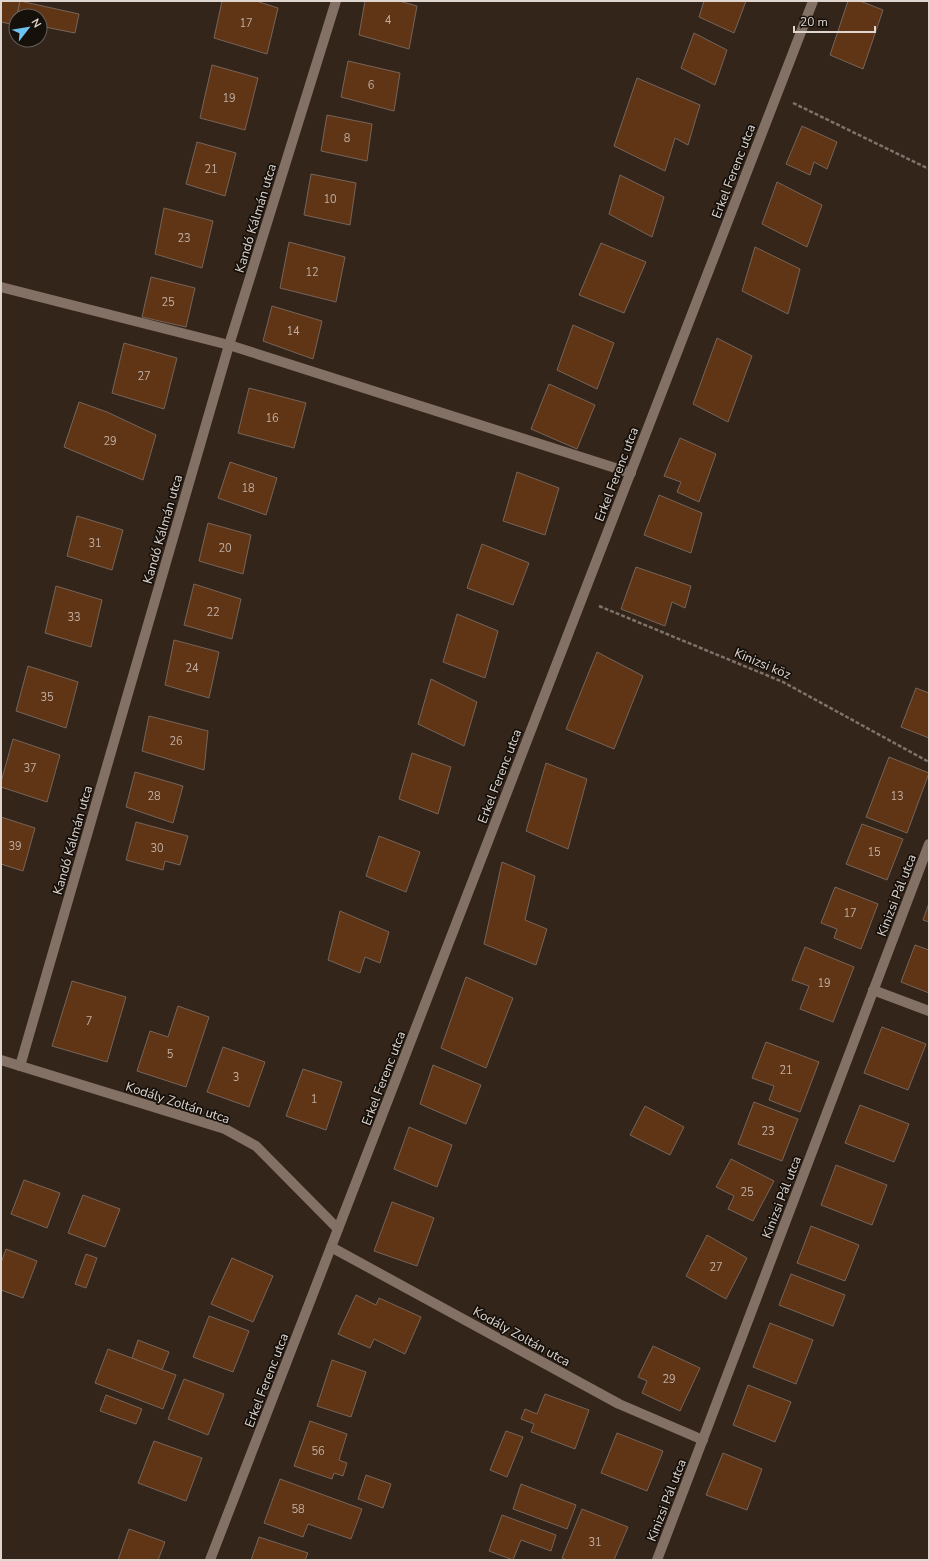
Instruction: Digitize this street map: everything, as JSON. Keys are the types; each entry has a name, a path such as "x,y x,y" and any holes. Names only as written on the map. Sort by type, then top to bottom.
{"street":[{"name":"Kandó Kálmán utca","path":"20,1066 229,345 336,1"},
{"name":"Erkel Ferenc utca","path":"210,1560 813,1"},
{"path":"1,287 229,345 630,473"},
{"name":"Kinizsi Pál utca","path":"657,1560 929,844"},
{"path":"873,990 929,1011"},
{"name":"Kodály Zoltán utca","path":"1,1060 225,1129 256,1146 338,1229"},
{"name":"Kodály Zoltán utca","path":"331,1247 619,1404 703,1440"}],"path":[{"path":"776,95 929,169"},
{"name":"Kinizsi köz","path":"582,599 783,682 929,762"}],"building":[{"path":"1,1 20,1 19,8 8,8 8,24 1,22"},
{"path":"20,1 79,14 75,33 48,28 48,8 19,8"},
{"path":"222,1 256,1 278,8 267,54 214,38"},
{"path":"365,1 399,1 417,6 409,49 359,35"},
{"path":"704,1 746,1 734,33 699,17"},
{"path":"848,1 860,1 883,10 863,69 830,55"},
{"path":"694,33 727,50 715,85 681,68"},
{"path":"348,61 400,73 394,111 341,97"},
{"path":"212,65 258,78 245,130 200,118"},
{"path":"637,78 700,105 688,145 675,138 665,171 614,146"},
{"path":"327,115 372,124 367,161 321,151"},
{"path":"802,126 837,142 827,169 814,162 810,175 786,164"},
{"path":"197,142 236,153 225,196 186,184"},
{"path":"311,174 356,183 350,225 304,215"},
{"path":"620,175 664,197 652,237 609,214"},
{"path":"777,182 822,205 807,247 762,224"},
{"path":"164,208 213,221 202,268 155,254"},
{"path":"289,242 345,257 336,302 280,288"},
{"path":"601,243 646,262 624,313 579,295"},
{"path":"755,247 800,269 788,314 742,291"},
{"path":"151,277 195,288 186,327 142,317"},
{"path":"272,306 322,321 313,359 263,341"},
{"path":"573,325 614,343 597,389 557,370"},
{"path":"717,338 752,356 728,422 693,404"},
{"path":"124,343 177,358 164,409 112,393"},
{"path":"549,384 595,405 577,449 531,429"},
{"path":"249,388 306,403 294,448 238,433"},
{"path":"79,402 107,412 156,435 143,480 64,447"},
{"path":"680,438 716,454 699,502 677,492 681,482 664,476"},
{"path":"230,462 277,478 266,515 218,498"},
{"path":"517,472 559,488 545,535 503,521"},
{"path":"659,495 702,513 691,553 644,535"},
{"path":"77,516 123,530 112,570 67,556"},
{"path":"208,523 251,535 243,574 199,561"},
{"path":"482,544 529,563 513,605 467,588"},
{"path":"636,567 691,586 685,608 672,602 665,626 621,609"},
{"path":"194,584 241,599 232,639 184,625"},
{"path":"56,586 102,600 91,647 45,633"},
{"path":"457,614 498,631 485,678 443,662"},
{"path":"174,640 219,652 209,698 165,685"},
{"path":"597,652 643,676 614,749 566,729"},
{"path":"28,666 78,682 66,728 16,711"},
{"path":"431,679 477,702 464,746 418,724"},
{"path":"916,688 929,693 929,738 901,727"},
{"path":"149,716 208,731 204,770 142,751"},
{"path":"13,739 60,755 47,802 1,787 1,782"},
{"path":"412,753 451,767 438,814 399,799"},
{"path":"889,757 929,773 907,833 866,817"},
{"path":"546,763 587,779 568,849 526,831"},
{"path":"135,772 183,786 173,823 126,807"},
{"path":"1,817 35,828 23,871 1,864"},
{"path":"136,822 188,836 180,865 165,861 163,870 126,860"},
{"path":"862,824 903,839 887,880 846,864"},
{"path":"379,836 420,852 406,892 366,876"},
{"path":"502,862 535,876 525,920 547,929 536,965 484,944"},
{"path":"835,887 878,904 861,949 834,938 837,929 821,923"},
{"path":"929,903 929,922 923,920"},
{"path":"340,911 389,932 380,963 365,957 360,973 328,960"},
{"path":"915,945 929,950 929,993 901,982"},
{"path":"805,947 854,967 833,1022 800,1009 809,986 792,980"},
{"path":"466,977 513,998 486,1068 441,1048"},
{"path":"72,981 126,997 107,1062 52,1046"},
{"path":"178,1006 209,1017 186,1087 137,1071 150,1031 168,1037"},
{"path":"882,1027 926,1044 908,1090 864,1073"},
{"path":"766,1042 819,1062 800,1112 769,1100 774,1086 752,1078"},
{"path":"223,1047 265,1062 249,1107 207,1092"},
{"path":"433,1065 481,1085 466,1124 420,1104"},
{"path":"303,1069 342,1082 326,1130 286,1116"},
{"path":"754,1102 798,1119 782,1161 738,1144"},
{"path":"860,1105 909,1124 894,1162 845,1143"},
{"path":"645,1106 684,1127 670,1155 630,1135"},
{"path":"409,1127 452,1145 437,1187 394,1169"},
{"path":"731,1159 774,1181 753,1221 728,1209 734,1196 716,1187"},
{"path":"836,1165 887,1185 872,1225 821,1205"},
{"path":"24,1180 60,1193 47,1228 11,1214"},
{"path":"83,1195 120,1209 105,1247 68,1233"},
{"path":"392,1202 434,1218 417,1266 374,1251"},
{"path":"811,1226 859,1245 845,1281 797,1263"},
{"path":"707,1235 747,1258 726,1299 686,1276"},
{"path":"6,1249 37,1261 23,1298 1,1290 1,1263"},
{"path":"86,1254 97,1258 86,1288 75,1284"},
{"path":"232,1258 273,1276 253,1322 211,1304"},
{"path":"791,1274 845,1295 833,1326 779,1305"},
{"path":"356,1295 376,1305 379,1298 421,1317 405,1354 374,1339 370,1348 338,1334"},
{"path":"209,1316 249,1331 233,1372 193,1357"},
{"path":"770,1323 813,1340 796,1384 753,1367"},
{"path":"138,1340 169,1352 162,1370 132,1358"},
{"path":"653,1346 700,1368 680,1411 642,1393 647,1381 638,1377"},
{"path":"108,1349 176,1375 163,1409 95,1383"},
{"path":"332,1360 366,1372 351,1417 317,1406"},
{"path":"184,1379 224,1394 208,1435 168,1419"},
{"path":"748,1385 791,1402 775,1442 733,1425"},
{"path":"545,1394 589,1410 575,1449 531,1432 534,1424 521,1419 525,1409 537,1414"},
{"path":"106,1395 142,1409 136,1424 100,1411"},
{"path":"310,1421 347,1434 339,1460 347,1463 343,1476 334,1473 332,1479 294,1466"},
{"path":"506,1431 523,1437 507,1477 490,1470"},
{"path":"617,1433 663,1451 647,1491 601,1473"},
{"path":"154,1441 202,1458 186,1501 138,1483"},
{"path":"723,1453 762,1469 747,1510 706,1495"},
{"path":"366,1475 391,1484 383,1508 358,1499"},
{"path":"280,1479 362,1509 351,1539 308,1524 303,1537 264,1523"},
{"path":"521,1484 576,1505 567,1529 513,1509"},
{"path":"582,1509 628,1527 614,1560 567,1560 562,1558"},
{"path":"502,1515 556,1535 551,1551 521,1540 513,1560 489,1551"},
{"path":"129,1529 165,1542 158,1560 118,1560"},
{"path":"259,1537 308,1553 305,1560 251,1560"}]}
